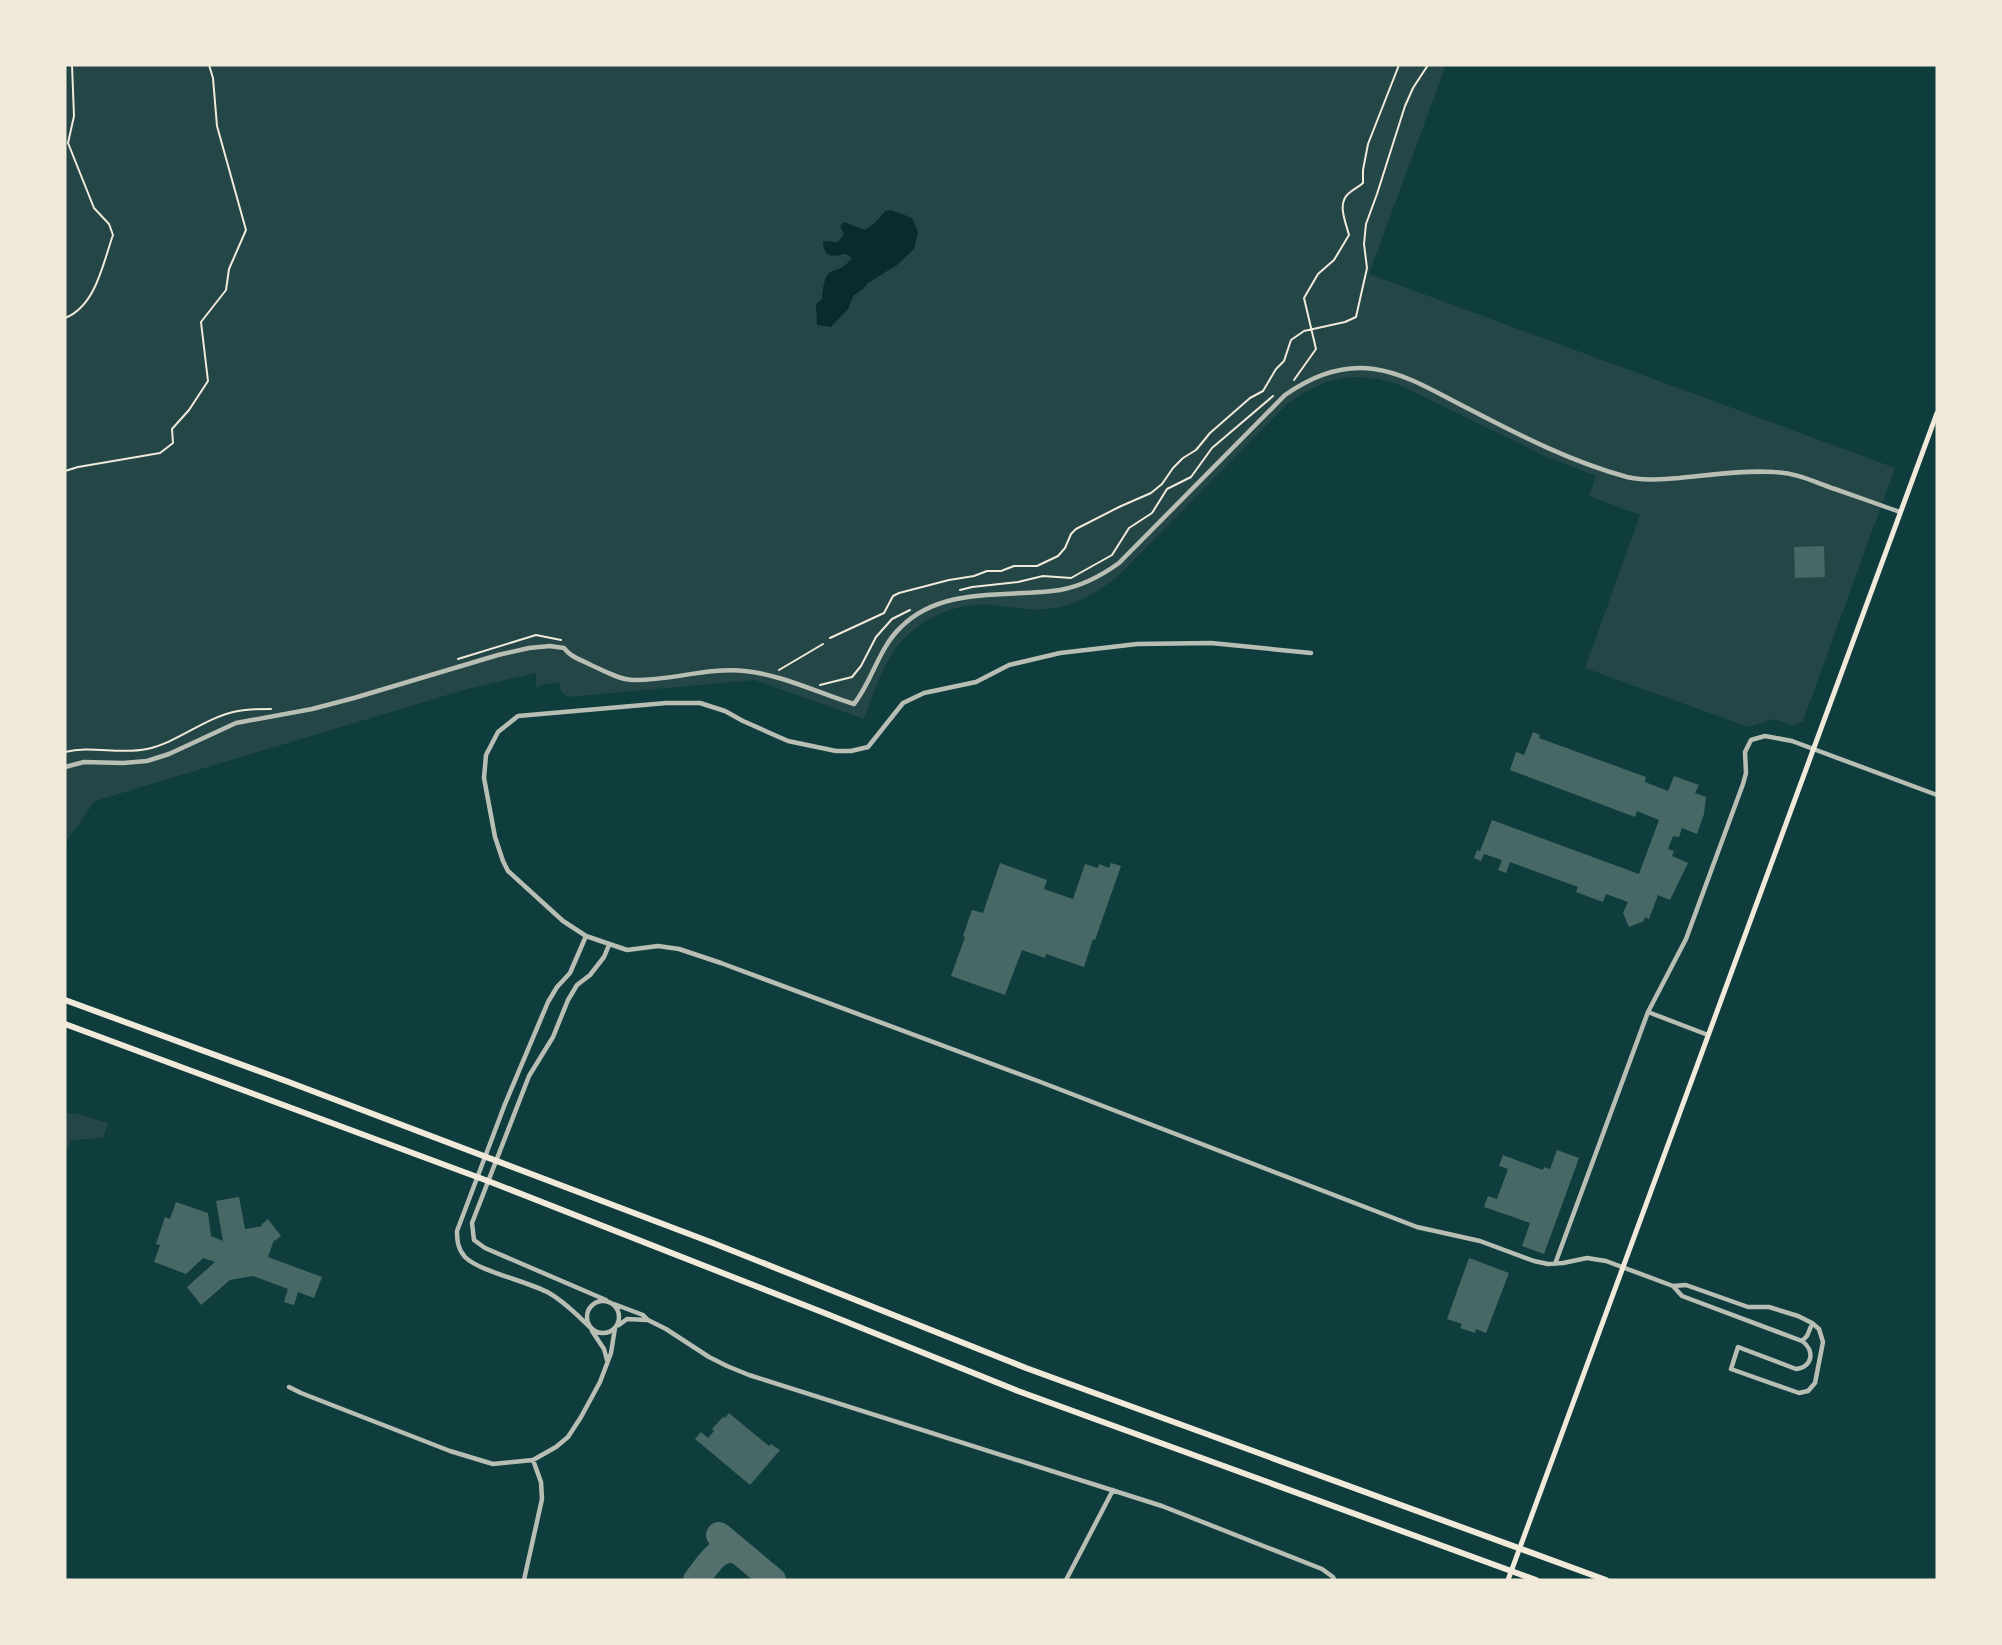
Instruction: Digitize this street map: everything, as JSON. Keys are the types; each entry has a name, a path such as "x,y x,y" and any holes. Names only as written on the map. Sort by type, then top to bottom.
{"main road":[{"path":"1508,1580 1937,413"},
{"path":"65,1000 713,1243 1026,1368 1606,1580"},
{"path":"65,1024 488,1181 1018,1391 1536,1580"}],"street":[{"path":"65,767 85,762 147,761 169,754 236,723 312,709 456,666 529,648 550,646 564,648 568,654 630,680 743,671 768,674 854,705 865,691 888,641 903,624 921,612 952,600 1059,590 1097,577 1119,563 1285,395 1308,380 1335,370 1377,369 1408,378 1551,450 1626,477 1651,480 1747,472 1801,475 1900,512"},
{"path":"1311,653 1211,643 1137,644 1060,653 1009,665 976,682 924,693 904,703 868,747 851,751 836,751 788,741 725,711 700,703 666,703 518,716 498,732 486,755 484,778 495,837 503,861 514,877 563,921 586,936 627,950 658,946 679,949 721,963 1430,1231 1480,1241 1534,1261 1555,1264 1587,1258 1606,1261 1673,1286 1682,1296 1802,1340 1811,1353 1809,1363 1802,1368 1796,1369 1738,1348 1731,1369 1799,1393 1808,1391 1815,1383 1823,1342 1819,1329 1812,1323 1769,1307 1738,1304 1686,1284 1673,1286"},
{"path":"1555,1264 1648,1012 1686,939 1743,784 1746,773 1745,752 1751,740 1765,736 1792,741 1937,795"},
{"path":"586,936 570,973 548,1002 484,1157 457,1231 458,1247 465,1257 485,1268 549,1293 591,1328 601,1333 606,1333 627,1320 648,1320"},
{"path":"609,945 604,957 590,975 577,985 553,1038 528,1076 472,1223 474,1240 499,1256 643,1315 718,1362 749,1375 1174,1511 1306,1562 1322,1569 1334,1580"},
{"path":"1648,1012 1708,1035"},
{"path":"606,1300 596,1301 588,1308 586,1318 604,1349 607,1361"},
{"path":"289,1387 301,1394 482,1461 493,1464 533,1460 568,1437 600,1381 611,1353 619,1318 614,1304"},
{"path":"1802,1340 1812,1328 1812,1323"},
{"path":"524,1580 542,1499 541,1482 533,1460"},
{"path":"1066,1580 1113,1490"}],"path":[{"path":"65,318 78,310 94,290 113,235 109,224 94,208 68,143 74,116 72,65"},
{"path":"65,471 160,453 173,443 172,429 189,410 208,381 201,322 226,290 229,269 246,230 217,126 214,78 209,65"},
{"path":"1287,386 1296,379 1316,349 1304,298 1318,274 1334,260 1349,235 1343,212 1344,199 1363,183 1368,144 1399,65"},
{"path":"830,638 884,613 893,596 899,593 987,571 1001,571 1014,565 1037,566 1058,556 1076,530 1151,493 1210,433 1250,398 1263,391 1284,361 1291,340 1304,331 1356,317 1367,268 1364,244 1366,224 1405,106 1428,65"},
{"path":"960,590 1043,576 1071,578 1112,555 1129,528 1152,513 1167,489 1191,477 1213,448 1278,393"},
{"path":"818,685 852,677 876,637 892,620 914,607"},
{"path":"448,662 536,635 564,640"},
{"path":"772,671 783,669 823,644"},
{"path":"65,752 148,749 237,711 270,709"}],"shaded area":[{"path":"65,65 1446,65 1369,274 1895,468 1803,721 1794,726 1775,719 1748,727 1585,668 1640,515 1589,496 1596,476 1547,457 1397,384 1379,379 1344,378 1326,382 1287,404 1118,576 1093,593 1076,602 1046,609 963,606 922,624 900,643 891,655 864,719 755,680 567,697 561,691 559,682 536,688 536,673 467,689 95,801 65,843"},
{"path":"891,210 912,218 918,232 914,249 897,265 853,296 848,309 831,327 817,325 816,304 822,299 826,278 852,258 846,254 828,254 823,241 838,242 844,234 840,226 844,222 865,230 885,211"},
{"path":"65,1113 108,1123 103,1138 72,1140 65,1152"}],"building":[{"path":"1824,546 1825,577 1795,578 1794,547"},
{"path":"1533,732 1540,735 1539,738 1646,777 1645,782 1668,791 1674,776 1699,785 1695,793 1706,797 1697,834 1682,828 1679,837 1673,836 1668,849 1674,851 1672,856 1688,863 1670,900 1658,895 1649,919 1645,917 1644,921 1629,927 1623,913 1628,902 1606,894 1603,902 1576,892 1578,887 1510,862 1506,873 1498,870 1502,860 1484,854 1481,861 1474,858 1477,850 1480,851 1492,820 1639,874 1659,820 1637,811 1635,817 1510,770 1516,752 1524,755"},
{"path":"1000,863 1047,880 1044,889 1073,899 1085,864 1098,868 1099,864 1109,868 1111,863 1121,866 1084,967 1046,954 1045,958 1022,950 1005,995 951,976 972,910 983,913"},
{"path":"1557,1150 1579,1158 1544,1254 1522,1246 1530,1223 1484,1207 1488,1196 1497,1199 1508,1169 1499,1166 1503,1155 1543,1170 1544,1167 1550,1169"},
{"path":"239,1197 245,1229 263,1226 261,1225 268,1219 281,1236 274,1240 268,1257 322,1277 314,1298 298,1292 294,1305 284,1302 288,1289 253,1276 230,1280 201,1305 187,1287 215,1262 203,1258 186,1274 154,1262 160,1245 156,1244 165,1217 170,1219 176,1202 208,1213 211,1236 223,1241 216,1201"},
{"path":"1469,1258 1509,1273 1486,1333 1460,1328 1462,1324 1447,1319"},
{"path":"729,1413 769,1446 771,1444 780,1450 750,1485 695,1439 701,1432 708,1438 714,1431 712,1429"}],"taxiway":[{"path":"719,1535 773,1580"},
{"path":"696,1580 720,1553 725,1550 739,1552"}]}
